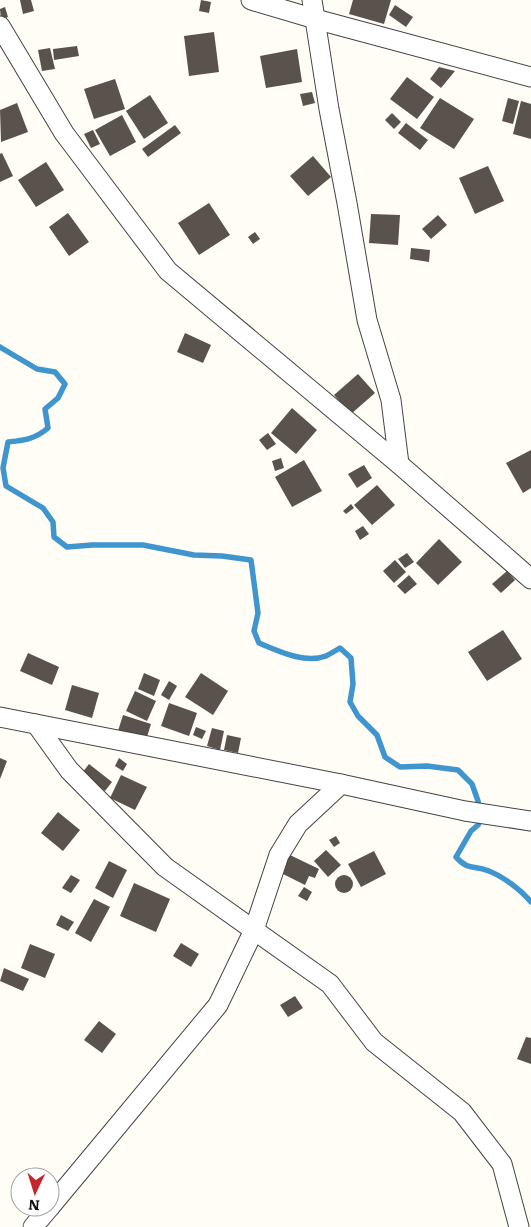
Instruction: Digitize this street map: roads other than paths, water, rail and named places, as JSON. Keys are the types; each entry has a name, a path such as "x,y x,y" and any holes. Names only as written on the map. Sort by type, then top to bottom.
{"street":[{"path":"251,0 531,77"},
{"path":"312,0 329,109 367,320 391,400 399,464"},
{"path":"0,26 64,132 168,271 399,464 531,579"},
{"path":"0,717 341,784 465,811 531,821"},
{"path":"36,724 69,770 165,867 330,984 374,1042 462,1112 502,1164 520,1227"},
{"path":"60,1195 218,1005 254,930 280,855 298,824 341,784"},
{"path":"33,1227 42,1217"}],"waterway":[{"path":"0,347 37,369 55,372 65,384 58,398 45,409 48,428 39,435 20,441 8,442 3,468 6,486 43,508 53,522 54,537 67,547 143,545 194,555 251,560 258,613 254,631 259,643 301,658 326,656 340,648 351,658 353,684 350,702 358,716 377,735 385,757 400,767 427,766 458,770 472,784 478,801 481,819 478,825 471,831 456,857 465,865 484,869 506,880 531,902"}]}
